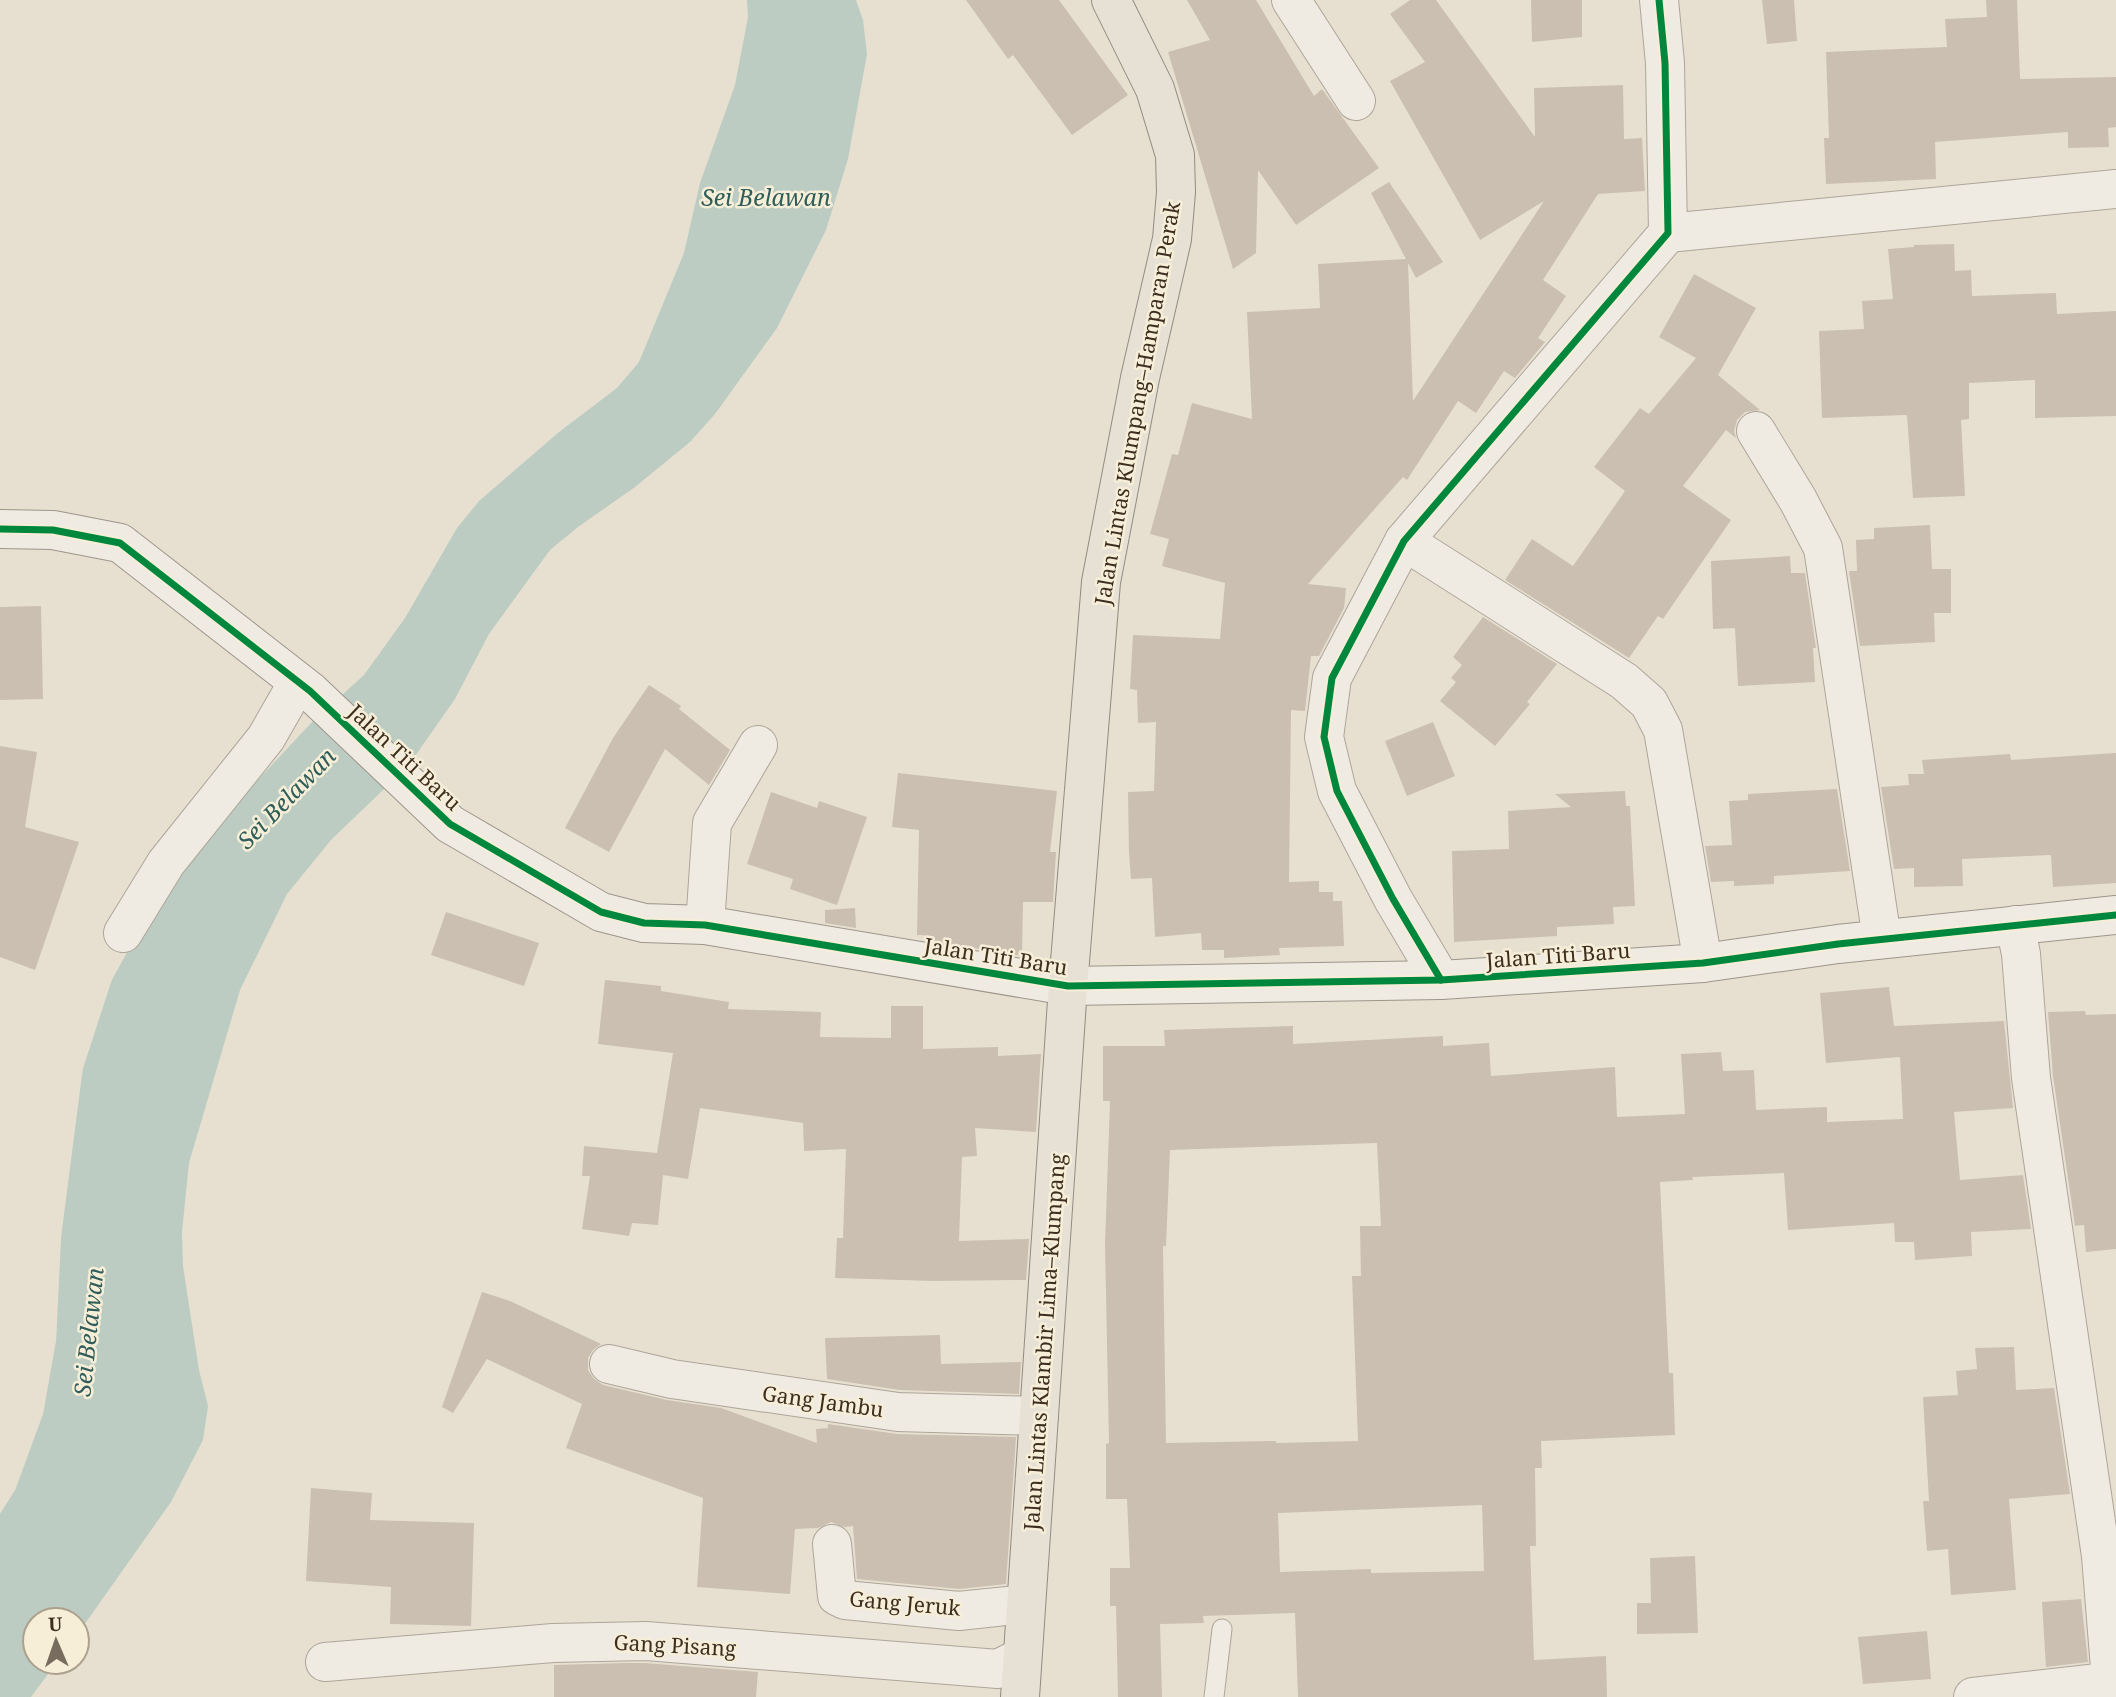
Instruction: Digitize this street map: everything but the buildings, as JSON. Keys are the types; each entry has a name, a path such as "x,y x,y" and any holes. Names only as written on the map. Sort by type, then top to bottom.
{"main road":[{"name":"Jalan Lintas Klumpang–Hamparan Perak","path":"1068,986 1101,583 1140,377 1172,239 1176,192 1175,155 1155,89 1111,0"},
{"name":"Jalan Lintas Klambir Lima–Klumpang","path":"1020,1697 1068,986"}],"street":[{"path":"1291,0 1356,101"},
{"path":"1441,980 1393,899 1337,792 1324,737 1332,678 1404,541 1668,233 1665,63 1659,0"},
{"path":"1668,233 2116,189"},
{"path":"1756,432 1798,500 1823,548 1882,939"},
{"name":"Jalan Titi Baru","path":"0,529 53,530 120,543 304,686 450,824 601,912 644,923 705,925 1068,986 1441,980 1703,963 1882,939 2116,915"},
{"path":"1404,541 1624,681 1649,702 1662,730 1703,963"},
{"path":"123,933 166,863 304,686"},
{"path":"705,925 712,823 758,745"},
{"path":"1973,1697 2114,1681 2101,1556 2031,1077 2022,967 2015,925"},
{"name":"Gang Jambu","path":"609,1364 672,1379 898,1412 1039,1416"},
{"name":"Gang Jeruk","path":"832,1544 835,1588 837,1596 845,1600 959,1611 1025,1604"},
{"name":"Gang Pisang","path":"325,1662 553,1643 646,1641 998,1669 1022,1657"}],"lane":[{"path":"1214,1697 1222,1629"}],"water":[{"name":"Sei Belawan","path":"747,0 856,0 863,20 867,54 848,159 826,230 777,328 715,414 690,442 550,550 489,634 455,699 408,766 331,840 287,894 240,990 189,1163 182,1232 183,1266 199,1370 208,1406 203,1440 171,1502 91,1615 91,1606 21,1606 21,1676 47,1676 31,1697 0,1697 0,1547 32,1497 80,1404 100,1339 130,1104 143,1053 165,1003 166,986 161,952 165,935 193,871 208,841 240,799 312,722 364,675 405,618 457,528 479,501 559,432 617,388 639,362 684,253 700,183 735,85 748,17"}],"waterway":[{"name":"Sei Belawan","path":"0,1579 47,1505 77,1423 91,1344 96,1240 117,1077 144,994 199,895 213,878"}],"cycle path":[{"path":"1441,980 1393,899 1337,791 1324,737 1332,678 1404,541 1668,233 1665,63 1659,0"},
{"path":"0,529 53,530 120,543 310,691 450,824 601,912 644,923 705,925 1068,986 1441,980 1703,963 1838,944 2116,915"}]}
